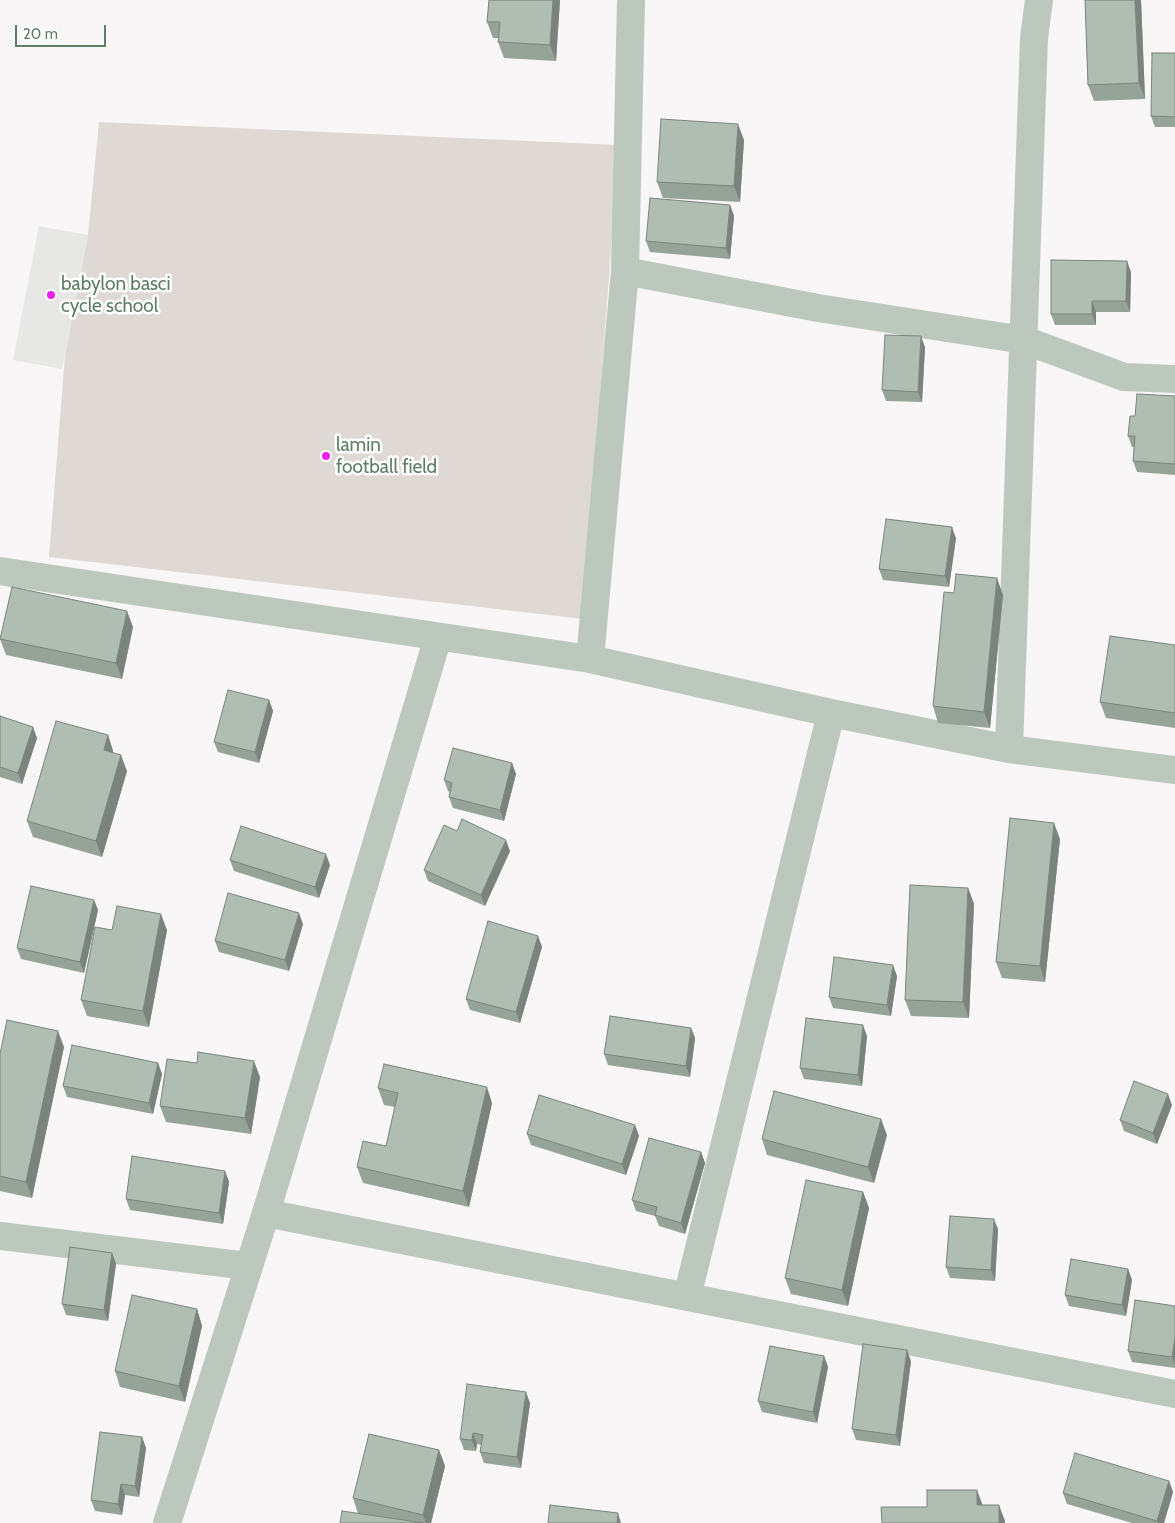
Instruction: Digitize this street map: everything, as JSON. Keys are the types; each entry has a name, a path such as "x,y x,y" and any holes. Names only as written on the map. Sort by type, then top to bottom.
{"street":[{"path":"590,659 625,271 631,0"},
{"path":"1009,750 1034,38 1039,0"},
{"path":"625,271 818,308 1024,340 1124,377 1175,379"},
{"path":"0,571 590,659 831,713 1009,750 1175,770"},
{"path":"167,1523 266,1213 438,637"},
{"path":"687,1296 831,713"},
{"path":"266,1213 1175,1394"},
{"path":"0,1236 248,1266"}],"shaded area":[{"name":"lamin football field","path":"99,122 619,145 583,619 49,557 65,355 88,235"},
{"name":"babylon basci cycle school","path":"39,226 88,235 62,369 13,360"}],"building":[{"path":"489,0 553,0 550,45 498,42 500,22 487,22"},
{"path":"1085,0 1135,0 1139,83 1088,85"},
{"path":"1152,53 1175,53 1175,117 1151,116"},
{"path":"661,119 738,124 734,186 657,182"},
{"path":"650,198 730,205 726,248 646,241"},
{"path":"1051,260 1127,261 1126,301 1092,301 1092,314 1051,314"},
{"path":"885,335 921,336 918,392 882,390"},
{"path":"1137,394 1175,396 1175,464 1133,461 1135,436 1128,436 1130,416 1135,416"},
{"path":"886,519 952,527 945,576 879,569"},
{"path":"956,574 997,578 984,712 933,706 944,592 954,593"},
{"path":"12,587 127,611 116,663 0,639"},
{"path":"1110,636 1175,645 1175,713 1100,702"},
{"path":"228,690 269,700 255,752 214,742"},
{"path":"0,716 33,727 18,773 0,767"},
{"path":"56,721 108,735 104,750 121,755 96,841 27,821"},
{"path":"453,748 512,763 500,810 449,797 452,783 444,780"},
{"path":"1010,818 1054,823 1040,966 996,962"},
{"path":"462,819 506,840 481,895 424,870 444,825 457,831"},
{"path":"241,826 326,854 315,887 230,860"},
{"path":"910,885 968,888 963,1002 905,1000"},
{"path":"31,886 94,900 80,962 17,948"},
{"path":"228,893 299,913 285,960 215,941"},
{"path":"117,906 161,914 143,1011 81,1000 95,927 112,930"},
{"path":"488,921 538,936 516,1012 466,999"},
{"path":"834,957 893,965 887,1005 829,997"},
{"path":"610,1016 691,1028 686,1066 604,1054"},
{"path":"806,1018 863,1025 858,1075 800,1068"},
{"path":"7,1020 58,1031 26,1182 0,1176 0,1054"},
{"path":"72,1045 158,1063 149,1103 63,1086"},
{"path":"198,1052 254,1061 245,1118 160,1106 167,1059 197,1063"},
{"path":"384,1064 487,1087 463,1191 357,1167 363,1141 386,1146 398,1093 378,1088"},
{"path":"1134,1081 1168,1094 1153,1133 1120,1120"},
{"path":"774,1091 881,1119 868,1167 762,1139"},
{"path":"539,1095 635,1125 622,1164 527,1134"},
{"path":"649,1138 701,1152 681,1223 655,1215 657,1207 632,1200"},
{"path":"132,1156 225,1171 219,1213 126,1199"},
{"path":"806,1180 863,1192 842,1290 785,1278"},
{"path":"950,1216 994,1219 991,1270 946,1267"},
{"path":"70,1247 112,1253 104,1310 62,1304"},
{"path":"1071,1259 1128,1269 1122,1305 1065,1295"},
{"path":"132,1295 197,1309 179,1386 115,1371"},
{"path":"1135,1300 1175,1306 1175,1338 1172,1357 1128,1351"},
{"path":"863,1344 907,1350 896,1435 852,1429"},
{"path":"770,1346 824,1356 813,1412 758,1401"},
{"path":"467,1384 526,1392 517,1457 480,1452 483,1435 473,1433 472,1440 460,1439"},
{"path":"100,1432 142,1437 135,1486 121,1484 118,1504 91,1500"},
{"path":"369,1434 439,1450 423,1515 353,1498"},
{"path":"1075,1453 1169,1481 1157,1521 1063,1493"},
{"path":"927,1490 977,1490 977,1505 999,1505 999,1523 882,1523 881,1507 927,1507"},
{"path":"550,1505 618,1513 617,1523 548,1523"},
{"path":"342,1511 424,1523 340,1523"}],"place":[{"name":"babylon basci cycle school","path":"51,295"},
{"name":"lamin football field","path":"326,456"}]}
